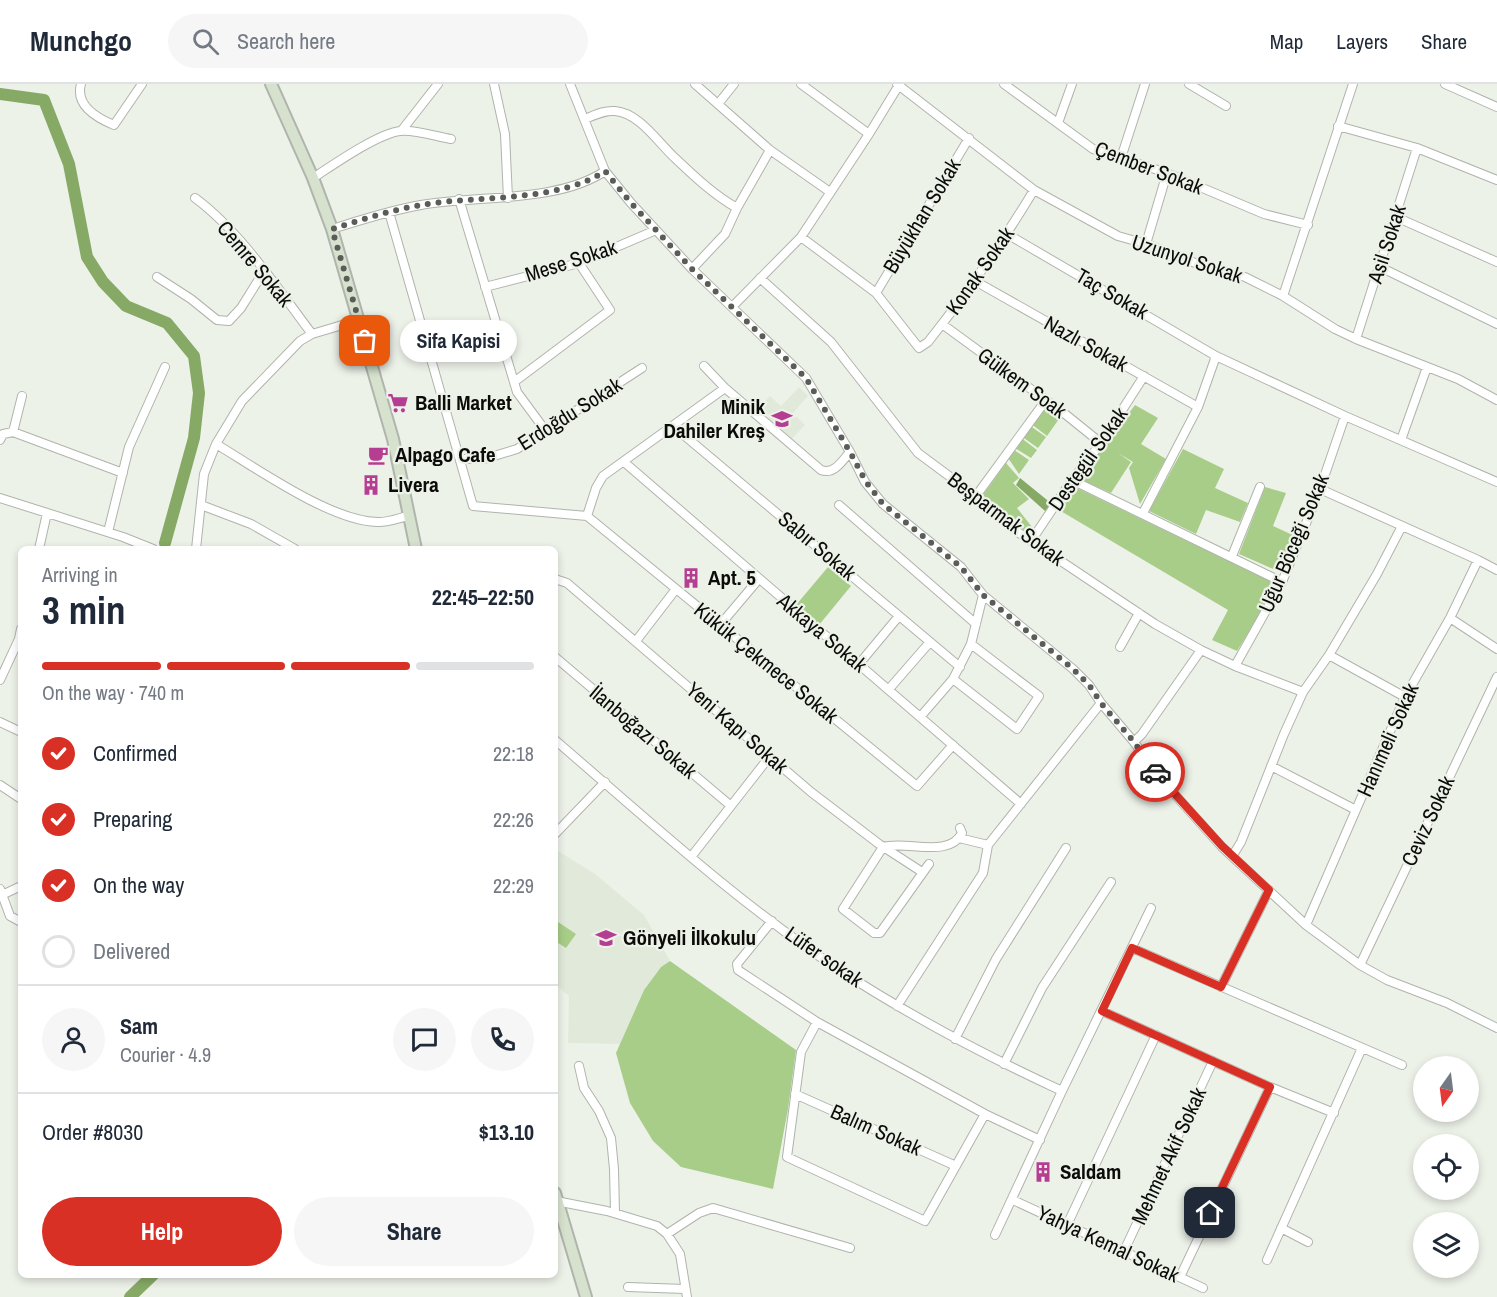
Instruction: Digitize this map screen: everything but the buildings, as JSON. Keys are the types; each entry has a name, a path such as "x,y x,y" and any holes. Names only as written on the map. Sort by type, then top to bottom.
{"main road":[{"path":"271,84 313,178 332,229 393,439 415,546"},
{"path":"558,1205 586,1297"}],"street":[{"path":"81,84 79,90 84,104 98,119 114,125 142,84"},
{"path":"494,84 505,134 508,198"},
{"path":"570,84 605,171 692,269 806,378 866,482 883,504 961,567 983,595 1073,669 1089,685 1159,777 1222,846 1306,925 1360,965 1395,984 1448,1004 1497,1028"},
{"path":"695,84 770,150 830,192"},
{"path":"718,104 734,84"},
{"path":"801,84 869,135"},
{"name":"Çember Sokak","path":"1004,84 1093,149 1167,173 1264,214 1308,225"},
{"path":"1058,123 1072,84"},
{"path":"1121,159 1145,84"},
{"path":"1189,84 1226,106"},
{"path":"1283,296 1353,84"},
{"path":"1445,84 1497,107"},
{"path":"402,130 438,85"},
{"path":"732,307 801,237 869,135 898,85"},
{"name":"Uzunyol Sokak","path":"898,85 1034,190 1118,236 1203,266 1245,277 1283,296 1335,329 1458,379 1497,400"},
{"path":"585,119 602,112 616,111 627,114 641,124 674,158 720,198 737,208"},
{"path":"1338,126 1417,147 1497,180"},
{"path":"313,178 388,134 402,130 452,139"},
{"name":"Büyükhan Sokak","path":"876,293 969,138"},
{"name":"Asil Sokak","path":"1356,339 1417,147"},
{"path":"692,269 725,234 770,150"},
{"path":"332,229 420,205 459,199 508,198 591,181 605,171"},
{"path":"1146,244 1167,173"},
{"name":"Konak Sokak","path":"876,293 920,348 928,342 975,281 1008,234 1034,190"},
{"name":"Cemre Sokak","path":"195,198 210,209 264,271 312,334"},
{"path":"459,199 517,392 545,430"},
{"path":"389,212 473,506 587,516 596,488 603,476 725,388"},
{"path":"1396,217 1497,262"},
{"name":"Mese Sokak","path":"485,286 579,263 656,230"},
{"name":"Taç Sokak","path":"1008,234 1216,356 1345,416 1497,482"},
{"path":"801,237 876,293"},
{"path":"514,382 610,310 579,263"},
{"path":"1380,267 1497,324"},
{"path":"157,277 218,320 230,321 264,271"},
{"name":"Beşparmak Sokak","path":"760,278 831,342 918,453 976,496 1013,529 1139,613 1201,650 1235,666 1303,692"},
{"name":"Nazlı Sokak","path":"975,281 1198,406"},
{"path":"196,546 204,474 216,444 242,401 300,341 312,334 359,320"},
{"name":"Gülkem Soak","path":"942,324 1101,443"},
{"path":"1143,513 1198,406 1216,356"},
{"path":"704,366 725,388 821,470 832,471 850,452"},
{"path":"108,532 134,433 165,367"},
{"path":"1401,440 1427,367"},
{"name":"Erdoğdu Sokak","path":"460,459 484,459 517,449 642,368"},
{"name":"Destegül Sokak","path":"1031,541 1072,480 1101,443 1144,376"},
{"path":"13,432 22,396"},
{"path":"976,496 1046,400"},
{"name":"Uğur Böceği Sokak","path":"1235,666 1282,582 1320,489 1345,416"},
{"name":"Sabır Sokak","path":"674,426 960,666"},
{"path":"0,440 3,434 13,432 123,473"},
{"path":"216,444 317,504 359,520 379,523 408,516"},
{"name":"Akkaya Sokak","path":"624,462 758,580 921,716 1021,804"},
{"path":"1072,480 1282,582"},
{"path":"1232,556 1260,487"},
{"path":"1320,489 1497,570"},
{"path":"0,498 145,546"},
{"path":"201,505 251,524 290,546"},
{"path":"839,505 976,624"},
{"path":"40,546 47,513"},
{"name":"Kükük Çekmece Sokak","path":"587,516 917,786 953,745"},
{"path":"1233,855 1241,842 1303,692 1329,655 1377,574 1402,526"},
{"name":"Hanımeli Sokak","path":"1306,925 1405,697 1450,618 1478,560"},
{"name":"Yeni Kapı Sokak","path":"558,580 567,583 811,792 884,847 922,872"},
{"path":"720,625 758,580"},
{"path":"636,641 676,589"},
{"path":"921,716 953,679 960,666 970,644 983,595"},
{"path":"1120,648 1139,613"},
{"path":"859,664 899,616"},
{"path":"1450,618 1497,649"},
{"path":"889,689 930,642"},
{"path":"0,680 18,644"},
{"path":"953,679 1017,729 1039,696 970,644"},
{"path":"1134,742 1201,650"},
{"path":"1329,655 1405,697"},
{"name":"İlanboğazı Sokak","path":"558,660 731,806"},
{"name":"Ceviz Sokak","path":"1360,965 1497,677"},
{"path":"897,1006 983,873 988,845 1101,703"},
{"path":"0,722 18,731"},
{"name":"Lüfer sokak","path":"558,743 739,897 836,968 955,1039 1062,1091"},
{"path":"691,857 770,756"},
{"path":"1271,766 1356,810"},
{"path":"558,831 604,782"},
{"path":"0,785 18,797"},
{"path":"929,864 880,933 874,933 843,909 884,847 947,846 959,838 962,833 960,828"},
{"path":"959,838 988,845"},
{"path":"955,1039 996,959 1066,849"},
{"path":"1004,1064 1042,988 1111,882"},
{"path":"18,887 1,892 10,916 18,920"},
{"path":"1221,987 1269,890"},
{"path":"995,1235 1151,908"},
{"path":"772,921 737,964 738,970 817,1022 985,1113 1040,1140"},
{"path":"1132,948 1402,1065"},
{"path":"1102,1011 1270,1087 1334,1113"},
{"path":"817,1022 801,1052 787,1157 926,1221 985,1113"},
{"path":"1068,1225 1156,1035"},
{"path":"1267,1260 1362,1048"},
{"name":"Mehmet Akif Sokak","path":"1124,1251 1213,1061"},
{"path":"579,1066 584,1088 599,1111 611,1138 615,1213"},
{"path":"1180,1277 1270,1087"},
{"name":"Balım Sokak","path":"795,1094 956,1166"},
{"path":"558,1199 657,1226 667,1234 680,1254 686,1293 628,1287"},
{"name":"Yahya Kemal Sokak","path":"1012,1200 1203,1288"},
{"path":"667,1234 699,1213 713,1208 850,1248"},
{"path":"1281,1228 1308,1242"}],"shaded area":[{"name":"Minik Dahiler Kreş","path":"799,387 808,396 793,413 805,425 789,442 756,411 770,396 781,406"},
{"path":"1135,405 1158,418 1141,444 1166,459 1140,504 1129,468 1133,462 1118,453 1131,462 1111,493 1079,479"},
{"path":"1043,406 1059,419 1047,436 1030,423"},
{"path":"1029,425 1046,437 1038,448 1021,436"},
{"path":"1020,437 1037,450 1031,458 1013,447"},
{"path":"1011,448 1029,460 1019,474 1006,455"},
{"path":"1183,449 1224,469 1215,488 1248,503 1240,522 1206,510 1196,534 1149,511"},
{"path":"1006,463 1019,478 1013,483 1029,499 1017,508 1032,527 1027,533 983,495"},
{"path":"1020,478 1052,504 1045,511 1016,485"},
{"path":"1075,487 1278,585 1237,651 1212,640 1228,610 1059,510"},
{"path":"1265,487 1286,493 1273,526 1295,536 1280,572 1239,554"},
{"path":"828,567 851,586 819,625 796,605"},
{"name":"Gönyeli İlkokulu","path":"558,851 595,874 644,915 670,961 661,967 644,990 620,1044 568,1043 569,996 558,987"},
{"path":"558,922 576,934 566,948 558,943"},
{"path":"670,961 796,1050 773,1189 681,1167 653,1141 630,1103 616,1053 644,990 661,967"}],"waterway":[{"path":"0,94 44,100 69,164 87,257 103,282 126,306 167,323 194,356 199,393 194,438 165,543"},
{"path":"130,1297 150,1278"}],"way so far":[{"path":"365,341 332,229 420,205 459,199 508,198 556,189 591,181 605,171 631,203 692,269 806,378 866,482 883,504 961,567 983,595 1073,669 1089,685 1155,772"}],"place":[{"name":"Sifa Kapisi","path":"365,341"},
{"name":"Balli Market","path":"398,403"},
{"name":"Minik Dahiler Kreş","path":"782,419"},
{"name":"Alpago Cafe","path":"378,455"},
{"name":"Livera","path":"371,485"},
{"name":"Apt. 5","path":"691,578"},
{"name":"Gönyeli İlkokulu","path":"606,938"},
{"name":"Saldam","path":"1043,1172"}],"route":[{"path":"1155,772 1222,846 1269,890 1221,987 1132,948 1102,1011 1270,1087 1210,1213"}]}
